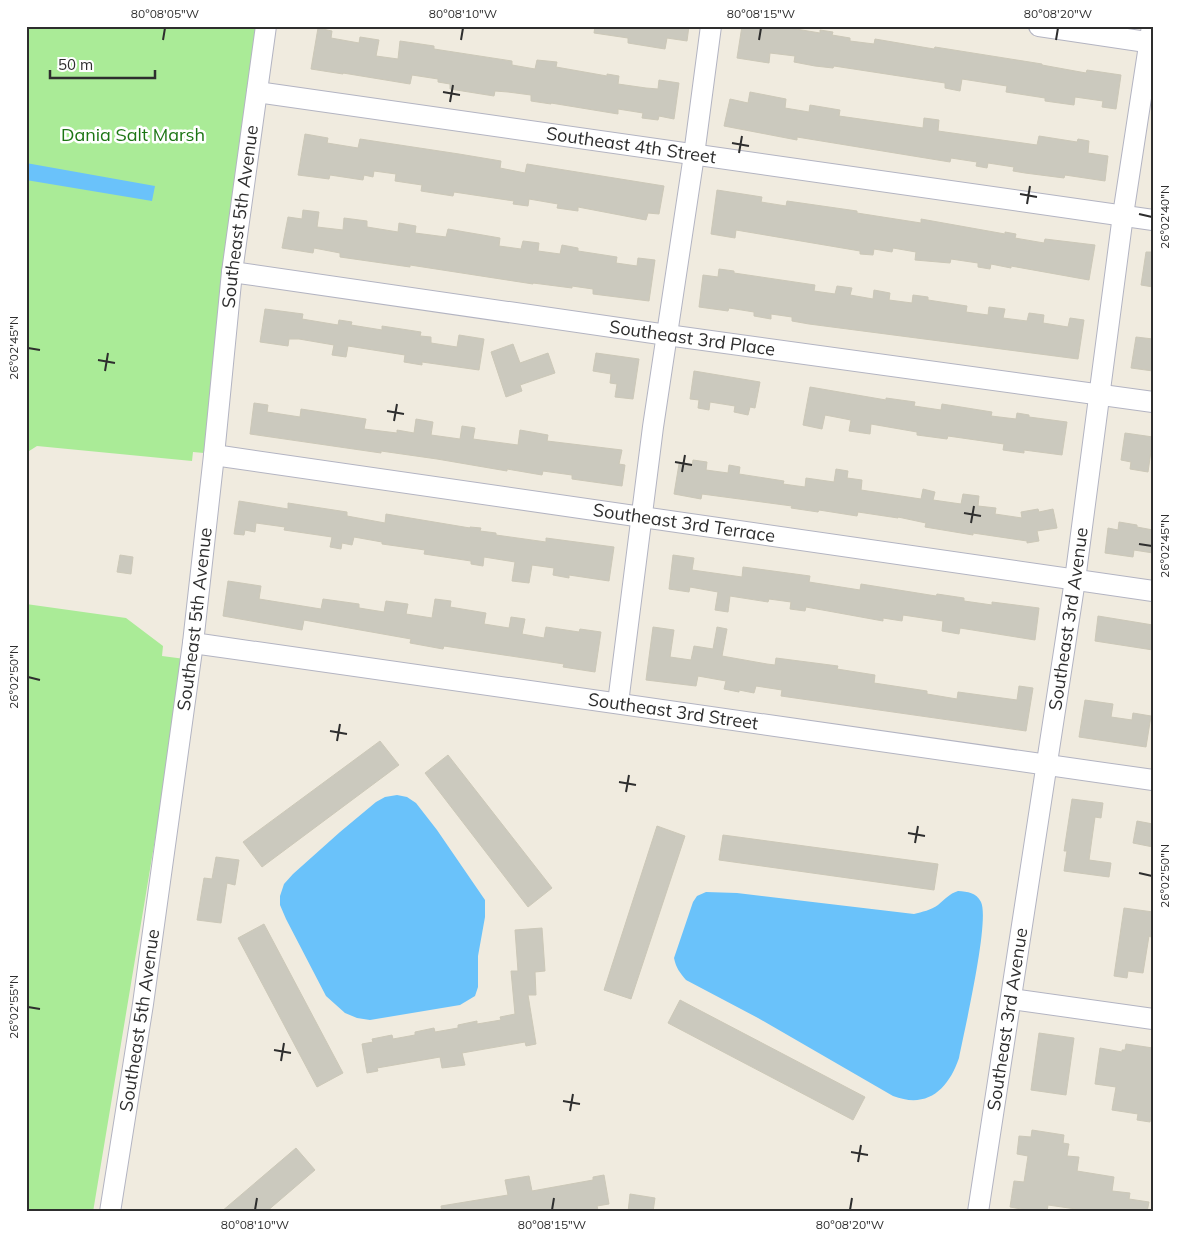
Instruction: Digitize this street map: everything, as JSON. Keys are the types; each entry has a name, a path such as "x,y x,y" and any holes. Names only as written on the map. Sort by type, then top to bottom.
{"street":[{"name":"Southeast 5th Avenue","path":"110,1212 144,995 193,643 232,272 266,26"},
{"path":"618,703 641,517 711,26"},
{"path":"1039,26 1152,37"},
{"name":"Southeast 3rd Avenue","path":"978,1212 1075,580 1123,215 1152,37"},
{"name":"Southeast 4th Street","path":"256,92 1153,220"},
{"name":"Southeast 3rd Place","path":"232,272 667,335 1153,402"},
{"name":"Southeast 3rd Terrace","path":"214,455 1153,591"},
{"name":"Southeast 3rd Street","path":"193,643 1153,780"},
{"path":"1012,999 1153,1019"}],"green space":[{"name":"Dania Salt Marsh","path":"26,26 257,26 204,453 193,452 192,461 37,446 26,453"},
{"path":"26,604 126,618 163,646 162,656 185,659 93,1212 26,1212"}],"water":[{"path":"26,163 155,186 152,201 26,180"},
{"path":"397,795 407,797 416,803 485,900 485,917 478,956 478,987 475,996 460,1005 370,1020 357,1018 345,1013 326,996 286,919 280,905 280,896 284,884 293,874 340,832 376,802 385,797"},
{"path":"958,891 974,894 981,902 983,913 979,953 959,1058 949,1079 942,1088 926,1098 916,1100 893,1096 758,1018 686,980 678,970 674,958 693,902 697,896 706,892 737,893 914,914 935,907"}],"building":[{"path":"595,26 689,26 687,41 667,38 665,49 628,43 628,38 594,33"},
{"path":"742,26 778,26 820,33 820,30 833,32 832,35 850,38 850,41 874,44 875,39 1042,64 1086,73 1087,70 1121,75 1116,109 1102,107 1103,101 1075,97 1074,105 1045,101 1045,98 1006,92 1007,86 962,79 960,91 945,88 945,83 834,66 833,68 794,62 795,56 770,53 769,63 737,58"},
{"path":"318,28 332,31 331,38 359,43 360,37 379,40 376,56 398,59 400,41 434,46 434,49 512,61 512,65 535,69 537,60 557,62 556,67 607,76 607,74 619,76 618,84 658,89 659,80 679,83 674,119 659,116 658,120 642,118 643,113 618,109 618,114 531,101 531,95 495,91 494,96 450,89 450,84 438,82 438,79 412,75 410,84 311,69"},
{"path":"750,92 786,99 785,108 809,112 810,105 840,110 839,116 923,128 924,118 939,120 938,131 1037,145 1039,136 1077,142 1078,139 1089,141 1088,153 1108,156 1105,181 1065,175 1064,178 1025,173 1013,171 1014,167 988,163 987,168 976,166 977,162 951,158 950,162 797,137 797,140 724,126 730,99 748,103"},
{"path":"305,134 328,138 327,143 358,148 360,139 501,161 500,168 525,173 527,164 664,186 659,214 648,213 646,220 578,207 578,211 557,208 558,204 529,199 528,206 513,204 514,201 454,192 453,196 421,191 422,185 395,181 396,174 374,171 373,177 364,175 363,180 330,175 329,179 298,175"},
{"path":"717,190 762,197 761,202 786,206 787,201 921,223 921,219 1005,234 1005,232 1016,234 1015,238 1044,243 1045,239 1095,245 1089,280 1011,266 1011,268 991,264 990,269 978,267 978,263 951,259 950,263 915,260 916,252 893,248 892,252 874,249 873,255 860,254 860,251 736,230 735,238 711,234"},
{"path":"303,210 319,212 317,227 343,230 344,218 367,221 367,227 398,232 399,223 416,226 415,233 446,237 448,229 500,238 499,246 521,249 523,241 539,243 538,251 560,254 562,245 578,248 578,251 617,257 616,263 637,266 638,258 655,260 649,301 593,294 593,289 572,286 572,288 533,284 410,265 410,267 340,257 340,253 314,248 313,253 282,248 288,217 302,219"},
{"path":"1146,252 1153,252 1153,287 1141,285"},
{"path":"719,269 815,285 814,291 835,294 837,286 852,288 850,295 873,299 874,290 890,293 889,300 912,303 913,295 928,297 928,300 967,306 966,312 988,315 989,307 1005,309 1003,318 1027,321 1029,313 1044,315 1043,323 1068,327 1070,318 1084,320 1078,359 809,324 792,321 792,317 771,314 771,319 754,316 754,312 729,308 728,311 699,307 703,275 718,277"},
{"path":"265,309 303,314 302,319 338,325 339,320 352,322 351,325 382,330 382,326 421,332 420,336 431,337 431,343 457,347 459,335 484,339 479,370 422,362 422,365 404,362 405,355 348,346 346,357 332,355 334,345 299,339 289,339 288,346 260,342"},
{"path":"1136,337 1153,339 1153,371 1131,368"},
{"path":"513,344 520,363 548,353 555,373 520,385 522,391 506,397 491,352"},
{"path":"596,353 639,359 633,399 615,397 617,384 610,383 611,374 593,371"},
{"path":"694,371 760,382 755,408 750,407 748,415 734,412 735,406 710,402 709,410 698,408 699,400 690,399"},
{"path":"810,387 886,400 886,398 915,402 914,406 941,410 942,404 992,412 991,416 1016,419 1017,413 1029,415 1029,417 1067,422 1062,455 1024,450 1024,453 1003,450 1004,444 948,436 947,439 917,435 917,432 871,424 870,434 849,431 851,420 825,415 822,429 803,425"},
{"path":"254,403 268,405 267,412 300,417 301,409 366,419 364,429 397,433 397,430 414,433 416,419 433,422 431,435 460,439 462,426 475,428 473,439 518,445 520,430 548,435 547,441 622,450 619,464 625,465 622,486 572,479 572,475 543,471 542,475 507,469 507,471 437,459 250,434"},
{"path":"1125,433 1153,437 1148,472 1130,469 1131,462 1121,460"},
{"path":"693,460 707,462 706,470 728,473 729,465 740,467 739,474 784,481 783,484 805,487 806,478 834,482 836,469 848,471 847,478 862,480 861,490 921,499 923,489 935,492 933,500 961,504 963,494 979,496 978,506 996,508 995,514 1022,518 1021,512 1038,509 1039,512 1053,509 1057,528 1037,531 1039,541 1027,543 1027,541 925,527 926,523 898,517 858,512 857,516 819,510 818,512 791,508 792,506 702,494 701,499 674,494 679,464 692,466"},
{"path":"239,501 288,509 288,503 347,512 347,516 385,523 386,514 470,528 481,528 480,531 496,533 496,535 546,542 546,538 614,547 609,581 569,575 569,578 553,575 554,568 532,565 529,583 512,581 515,562 484,557 483,566 471,564 471,561 424,554 425,550 382,544 382,542 354,537 352,545 342,543 341,549 330,547 332,537 284,530 285,527 256,523 255,532 245,530 244,535 234,534"},
{"path":"1119,522 1153,530 1153,553 1134,550 1133,557 1105,553 1108,528 1118,530"},
{"path":"120,555 133,557 131,574 117,572"},
{"path":"673,555 694,558 692,570 742,577 743,567 810,576 809,582 860,590 861,584 936,596 937,594 964,598 964,601 992,605 992,602 1039,608 1035,640 960,628 959,634 942,631 943,621 903,615 902,621 883,618 883,621 806,607 805,611 790,609 791,602 769,599 768,602 730,596 728,612 715,610 718,592 690,587 689,592 669,589"},
{"path":"228,581 261,586 259,599 321,609 323,599 359,604 359,608 384,612 386,601 408,604 406,614 432,618 435,599 451,601 450,607 486,613 484,624 509,628 511,617 525,619 522,634 544,638 546,627 579,632 580,629 601,632 595,672 563,667 564,664 444,646 443,649 410,643 411,639 304,620 302,630 223,616"},
{"path":"1098,616 1153,625 1153,650 1095,641"},
{"path":"653,627 674,630 670,657 691,660 694,646 713,649 717,627 727,629 722,656 775,665 776,658 838,666 837,669 875,675 874,683 927,691 927,694 957,699 958,692 1017,700 1019,686 1033,688 1026,731 781,696 782,690 756,686 754,693 739,690 739,692 724,689 726,681 698,676 696,686 646,680"},
{"path":"1085,700 1113,704 1111,717 1132,720 1133,713 1151,716 1146,747 1079,737"},
{"path":"380,741 399,765 262,867 243,842"},
{"path":"448,755 552,888 528,907 425,773"},
{"path":"1072,799 1103,803 1101,818 1095,817 1089,860 1111,863 1109,877 1064,871 1067,851 1064,851"},
{"path":"1137,821 1153,824 1153,847 1133,843"},
{"path":"657,826 685,836 631,999 604,990"},
{"path":"723,835 938,864 934,890 719,860"},
{"path":"216,857 239,860 235,885 227,883 221,923 197,920 204,878 212,879"},
{"path":"1124,908 1153,912 1151,937 1149,936 1143,973 1128,971 1127,978 1114,976"},
{"path":"264,924 343,1073 317,1087 238,938"},
{"path":"542,928 545,971 535,972 536,995 528,995 536,1044 526,1046 525,1042 462,1053 465,1065 442,1068 440,1057 377,1068 378,1071 367,1073 362,1044 373,1042 372,1039 392,1035 393,1039 415,1035 415,1032 434,1028 435,1032 458,1028 458,1025 477,1021 477,1024 501,1020 500,1017 515,1014 511,971 518,971 515,930"},
{"path":"680,1000 865,1097 853,1120 668,1023"},
{"path":"1039,1033 1074,1038 1066,1095 1031,1090"},
{"path":"1126,1044 1153,1048 1153,1106 1150,1122 1137,1120 1138,1114 1112,1110 1116,1087 1095,1084 1100,1048 1122,1052 1122,1050 1125,1050"},
{"path":"1032,1130 1064,1135 1063,1143 1069,1144 1067,1156 1079,1157 1077,1171 1114,1177 1112,1191 1130,1193 1129,1199 1149,1202 1147,1212 1075,1212 1076,1209 1048,1205 1047,1212 1038,1212 1010,1207 1014,1181 1024,1182 1028,1156 1017,1154 1019,1136 1031,1137"},
{"path":"296,1148 315,1170 266,1212 221,1212"},
{"path":"604,1175 609,1204 597,1206 598,1210 584,1212 578,1212 577,1209 563,1212 442,1212 441,1206 508,1195 505,1180 529,1176 532,1191 593,1180 593,1177"},
{"path":"630,1194 655,1198 653,1212 628,1212"}]}
